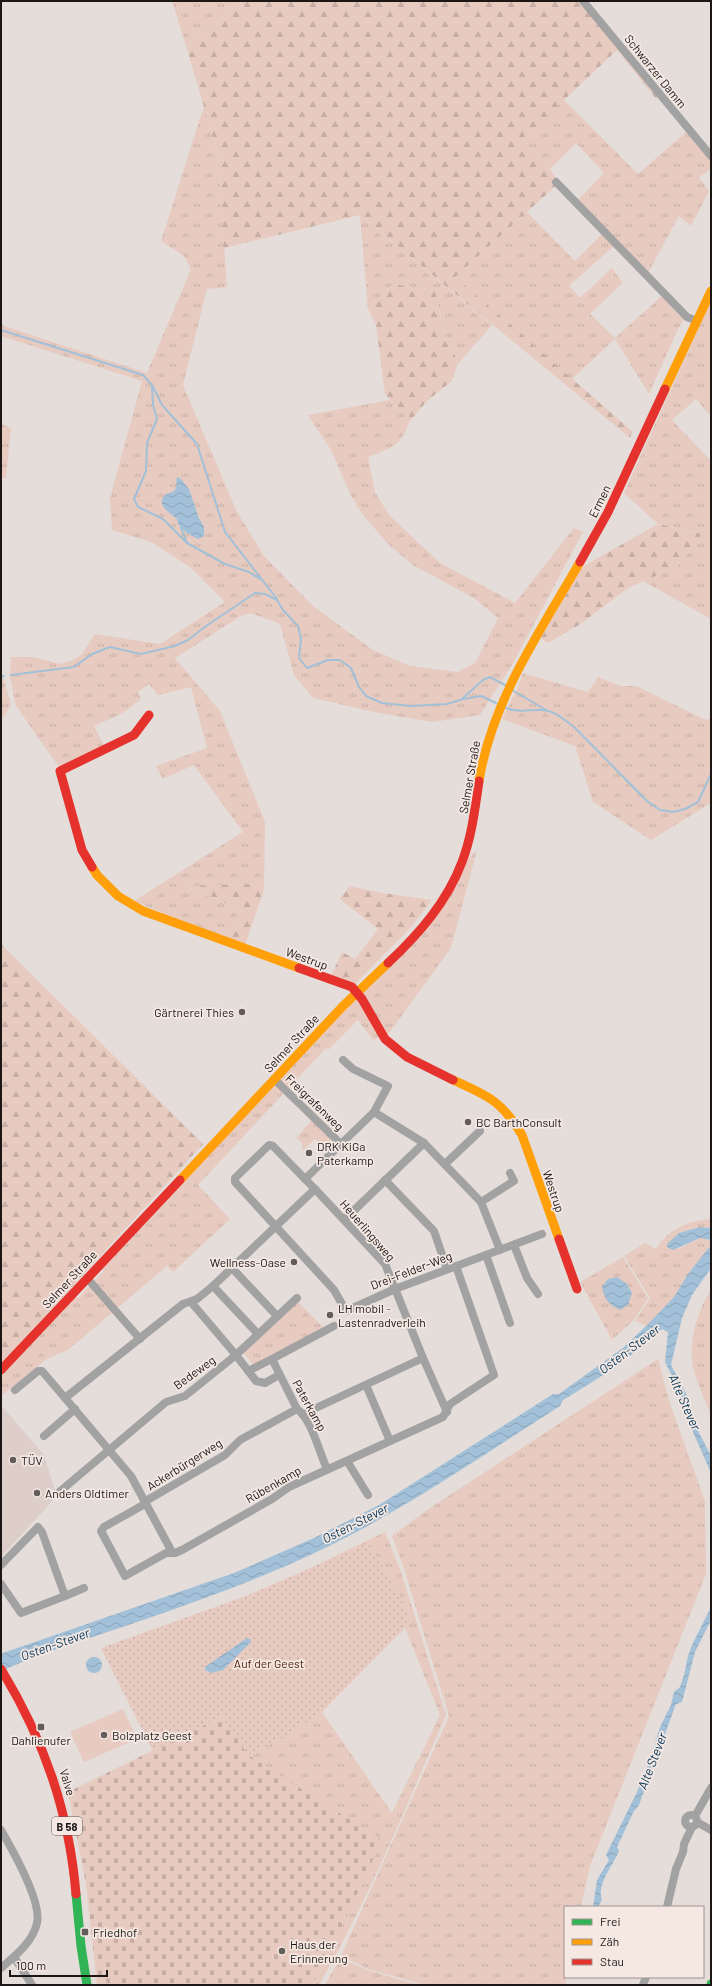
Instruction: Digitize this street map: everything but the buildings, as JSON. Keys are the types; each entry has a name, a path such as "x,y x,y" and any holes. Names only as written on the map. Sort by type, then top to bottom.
{"main road":[{"name":"Ermen","path":"509,687 608,512 711,291"},
{"name":"Selmer Straße","path":"1,1370 356,992 423,928 449,890 462,862 468,844 484,753 497,711 509,687"},
{"name":"Westrup","path":"149,715 134,735 60,771 82,850 97,875 108,888 143,911 352,987 380,1033 394,1047 425,1066 492,1098 510,1116 522,1135 577,1289"},
{"name":"Valve","path":"3,1673 35,1730 57,1784 75,1881 79,1937 86,1985"}],"street":[{"name":"Schwarzer Damm","path":"583,1 711,156"},
{"path":"556,182 687,317 697,321"},
{"path":"341,1144 374,1112 388,1086 354,1069 343,1060"},
{"name":"Freigrafenweg","path":"274,1079 341,1144 305,1179"},
{"path":"374,1112 424,1143 481,1202 500,1250"},
{"path":"444,1164 480,1131"},
{"path":"344,1220 424,1143"},
{"path":"66,1398 183,1304 191,1302 213,1286 256,1243 276,1226 315,1189 273,1146 269,1145 235,1178 235,1182 276,1226"},
{"path":"481,1202 514,1181 510,1173"},
{"path":"385,1180 434,1231 447,1269"},
{"name":"Heuerlingsweg","path":"315,1189 385,1264 423,1358 447,1412"},
{"name":"Drei-Felder-Weg","path":"276,1226 334,1290 346,1311 395,1289 542,1234"},
{"path":"514,1245 527,1278 538,1294"},
{"path":"486,1255 510,1323"},
{"name":"Rübenkamp","path":"172,1552 176,1554 272,1499 289,1486 443,1417 450,1404 494,1375 456,1266"},
{"path":"232,1268 277,1316"},
{"path":"87,1278 140,1338"},
{"path":"213,1286 258,1334"},
{"path":"236,1355 297,1298"},
{"name":"Paterkamp","path":"191,1302 256,1381 265,1383 280,1375"},
{"path":"248,1371 334,1326"},
{"name":"Bedeweg","path":"109,1450 166,1402 185,1396 236,1355"},
{"path":"300,1411 366,1385 423,1358"},
{"name":"Paterkamp","path":"272,1359 315,1436 318,1449 327,1469"},
{"path":"15,1390 38,1371 42,1371 131,1476 172,1552"},
{"path":"366,1385 390,1441"},
{"path":"44,1436 75,1409"},
{"name":"Ackerbürgerweg","path":"172,1552 166,1553 125,1576 102,1536 101,1531 225,1455 240,1440 300,1411"},
{"path":"58,1493 109,1450"},
{"path":"347,1461 368,1495"},
{"path":"1,1565 38,1527 42,1532 65,1596"},
{"path":"1,1584 21,1613 84,1588"},
{"path":"667,1906 684,1844 711,1788"},
{"path":"695,1822 711,1830"},
{"path":"1,1830 23,1873 38,1912 37,1923 32,1935 14,1957 1,1968"},
{"path":"14,1957 32,1985"}],"shaded area":[{"path":"1,1405 44,1455 56,1494 54,1499 1,1557"}],"green space":[{"path":"172,1 242,1 186,46"},
{"path":"242,1 579,1 660,96 656,99 617,50 523,139 550,169 559,183 455,277 632,431 630,438 360,215 224,248 218,154 186,46"},
{"path":"563,99 638,174 687,131 711,159 711,169 699,177 709,191 691,226 679,216 647,275 616,244 569,286 580,298 612,268 623,283 590,314 615,338 664,294 685,318 679,327 649,394 615,339 572,379 454,277 527,212 575,261 604,232 576,202 604,173 576,143 550,169 523,139"},
{"path":"204,106 218,154 227,287 207,289 183,385 236,510 264,556 313,606 373,650 410,666 457,672 475,663 498,618 474,598 413,565 389,545 363,515 351,496 331,450 308,415 390,400 410,421 403,436 395,445 368,457 375,492 389,515 440,563 515,603 574,528 583,532 513,663 480,715 432,722 379,713 313,698 294,675 280,624 251,613 241,616 175,658 220,711 265,822 264,890 250,884 187,887 241,910 234,931 192,925 134,901 243,832 194,765 163,779 156,766 207,748 191,687 158,695 149,684 138,692 141,699 123,713 94,726 106,750 61,770 16,706 10,678 11,657 34,657 59,664 71,661 81,655 95,634 160,644 225,602 190,567 151,542 112,530 110,498 142,381 1,336 1,325 147,373 191,269 184,256 161,241"},
{"path":"360,215 492,325 457,365 453,346 444,333 435,290 393,284 368,309"},
{"path":"393,284 435,290 444,333 453,346 457,365 452,381 428,400 410,421 385,394 376,325 368,309"},
{"path":"711,301 711,413 709,414 696,399 672,420 711,461 711,619 643,581 676,568 702,534 658,524 624,493"},
{"path":"1,424 11,428 6,478 1,478"},
{"path":"658,524 702,534 676,568 627,589 582,623 548,643 541,638 582,567"},
{"path":"1,671 11,704 1,722"},
{"path":"523,673 588,692 598,677 621,686 636,686 706,720 711,718 711,803 651,840 593,802 575,746 502,719 518,687"},
{"path":"477,850 451,948 386,1037 362,991 398,958 466,862"},
{"path":"250,884 264,890 245,945 192,925 234,931 241,910 186,886"},
{"path":"350,886 382,893 432,900 412,926 354,985 331,976 342,952 355,959 378,929 340,899"},
{"path":"1,944 203,1144 1,1364"},
{"path":"358,995 380,1037 373,1040 358,1020 328,1050 326,1048 198,1185 230,1219 173,1272 167,1266 68,1350 47,1359 1,1396 1,1374 75,1296 78,1298 104,1271 101,1268"},
{"path":"312,1120 330,1138 332,1147 327,1152 315,1139 302,1151 302,1143 296,1138"},
{"path":"711,1219 711,1228 700,1227 679,1233 678,1249 700,1238 711,1240 711,1245 688,1274 674,1297 646,1326 635,1321 650,1298 624,1256 645,1243 656,1249 666,1236 679,1227 694,1222"},
{"path":"623,1257 648,1298 634,1320 612,1340 580,1282"},
{"path":"711,1291 711,1415 695,1374 692,1342 701,1309"},
{"path":"297,1301 324,1328 253,1364 245,1355 245,1349"},
{"path":"658,1359 670,1404 705,1501 706,1574 590,1866 581,1906 564,1906 564,1978 567,1978 565,1985 425,1985 368,1969 341,1956 449,1716 404,1569 392,1536 427,1510"},
{"path":"385,1532 400,1569 446,1715 371,1886 319,1985 312,1985 330,1953 248,1755 283,1738 322,1712 392,1813 440,1715 405,1628 409,1613 369,1543 294,1576"},
{"name":"Auf der Geest","path":"369,1543 409,1613 405,1628 322,1712 283,1738 248,1755 222,1716 153,1751 101,1648 246,1596"},
{"name":"Bolzplatz Geest","path":"123,1709 137,1739 84,1762 70,1732"},
{"path":"223,1716 248,1755 382,1840 330,1953 312,1985 97,1985 86,1884 68,1792"},
{"path":"340,1958 367,1970 419,1985 325,1985"}],"water":[{"path":"177,477 181,479 189,489 199,518 204,527 204,536 198,539 182,529 179,526 177,519 163,506 162,499 165,495 175,490"},
{"path":"700,1227 711,1228 711,1240 700,1238 673,1250 667,1247 667,1244 679,1233"},
{"path":"711,1245 711,1268 692,1295 682,1318 671,1365 686,1393 697,1429 710,1454 711,1473 686,1416 680,1392 665,1362 668,1332 662,1329 614,1368 563,1400 560,1406 415,1498 325,1548 218,1593 34,1657 1,1671 1,1655 3,1653 234,1573 314,1538 379,1505 553,1394 559,1394 623,1348 674,1297 688,1274"},
{"path":"617,1277 627,1284 632,1293 628,1305 620,1310 608,1301 604,1295 602,1287 608,1279"},
{"name":"Alte Stever","path":"711,1607 711,1620 695,1652 682,1702 676,1704 639,1805 634,1811 617,1847 619,1851 603,1881 601,1888 602,1900 599,1906 593,1906 597,1880 609,1860 606,1855 637,1792 650,1760 660,1727 671,1705 674,1692 680,1687 693,1643"},
{"path":"247,1638 251,1640 250,1643 223,1670 211,1673 205,1670 205,1667"},
{"path":"94,1657 101,1662 102,1665 97,1672 94,1673 87,1668 86,1665 91,1658"}],"waterway":[{"path":"1,330 143,375 152,385 162,405 197,444 225,532 277,599"},
{"path":"152,386 153,405 157,419 147,443 146,471 134,499 138,507 163,519 187,543"},
{"path":"181,528 187,543 225,564 249,572 260,579"},
{"path":"11,675 74,667 92,654 110,647 141,654 175,646 188,640 255,593 265,594 277,600 283,610 298,626 301,639 299,658 307,668 328,660 340,660 351,668 359,687 366,696 382,703 411,706 447,704 463,699 481,696 496,703"},
{"path":"463,698 483,680 490,677 505,685"},
{"path":"512,690 546,710"},
{"path":"504,707 521,711 542,710 558,715 573,726 648,802 660,810 673,812 685,809 698,802 711,774"}],"traffic: fast":[{"path":"76,1894 81,1946 87,1985"}],"traffic: slow":[{"path":"665,389 711,291"},
{"path":"479,781 485,751 506,695 519,667 580,562"},
{"path":"92,867 97,875 118,896 143,911 299,968"},
{"path":"180,1180 343,1006 388,963"},
{"path":"453,1080 476,1090 493,1100 514,1123 522,1135 559,1239"}],"traffic: jam":[{"path":"580,562 608,512 665,389"},
{"path":"92,867 82,850 60,771 134,735 149,715"},
{"path":"388,963 411,941 431,917 456,877 462,862 473,822 479,781"},
{"path":"299,968 352,987 362,999 385,1039 407,1057 453,1080"},
{"path":"1,1370 180,1180"},
{"path":"559,1239 577,1289"},
{"path":"1,1669 30,1722 52,1777 61,1805 73,1863 76,1894"}],"place":[{"name":"Gärtnerei Thies","path":"242,1012"},
{"name":"BC BarthConsult","path":"468,1122"},
{"name":"DRK KiGa Paterkamp","path":"309,1153"},
{"name":"Wellness-Oase","path":"294,1262"},
{"name":"LH mobil - Lastenradverleih","path":"330,1315"},
{"name":"TÜV","path":"13,1460"},
{"name":"Anders Oldtimer","path":"37,1493"},
{"name":"Dahlienufer","path":"41,1727"},
{"name":"Bolzplatz Geest","path":"104,1735"},
{"name":"Friedhof","path":"85,1932"},
{"name":"Haus der Erinnerung","path":"282,1951"}],"water label":[{"name":"Osten-Stever","path":"629,1349"},
{"name":"Osten-Stever","path":"355,1523"},
{"name":"Osten-Stever","path":"55,1644"}]}
